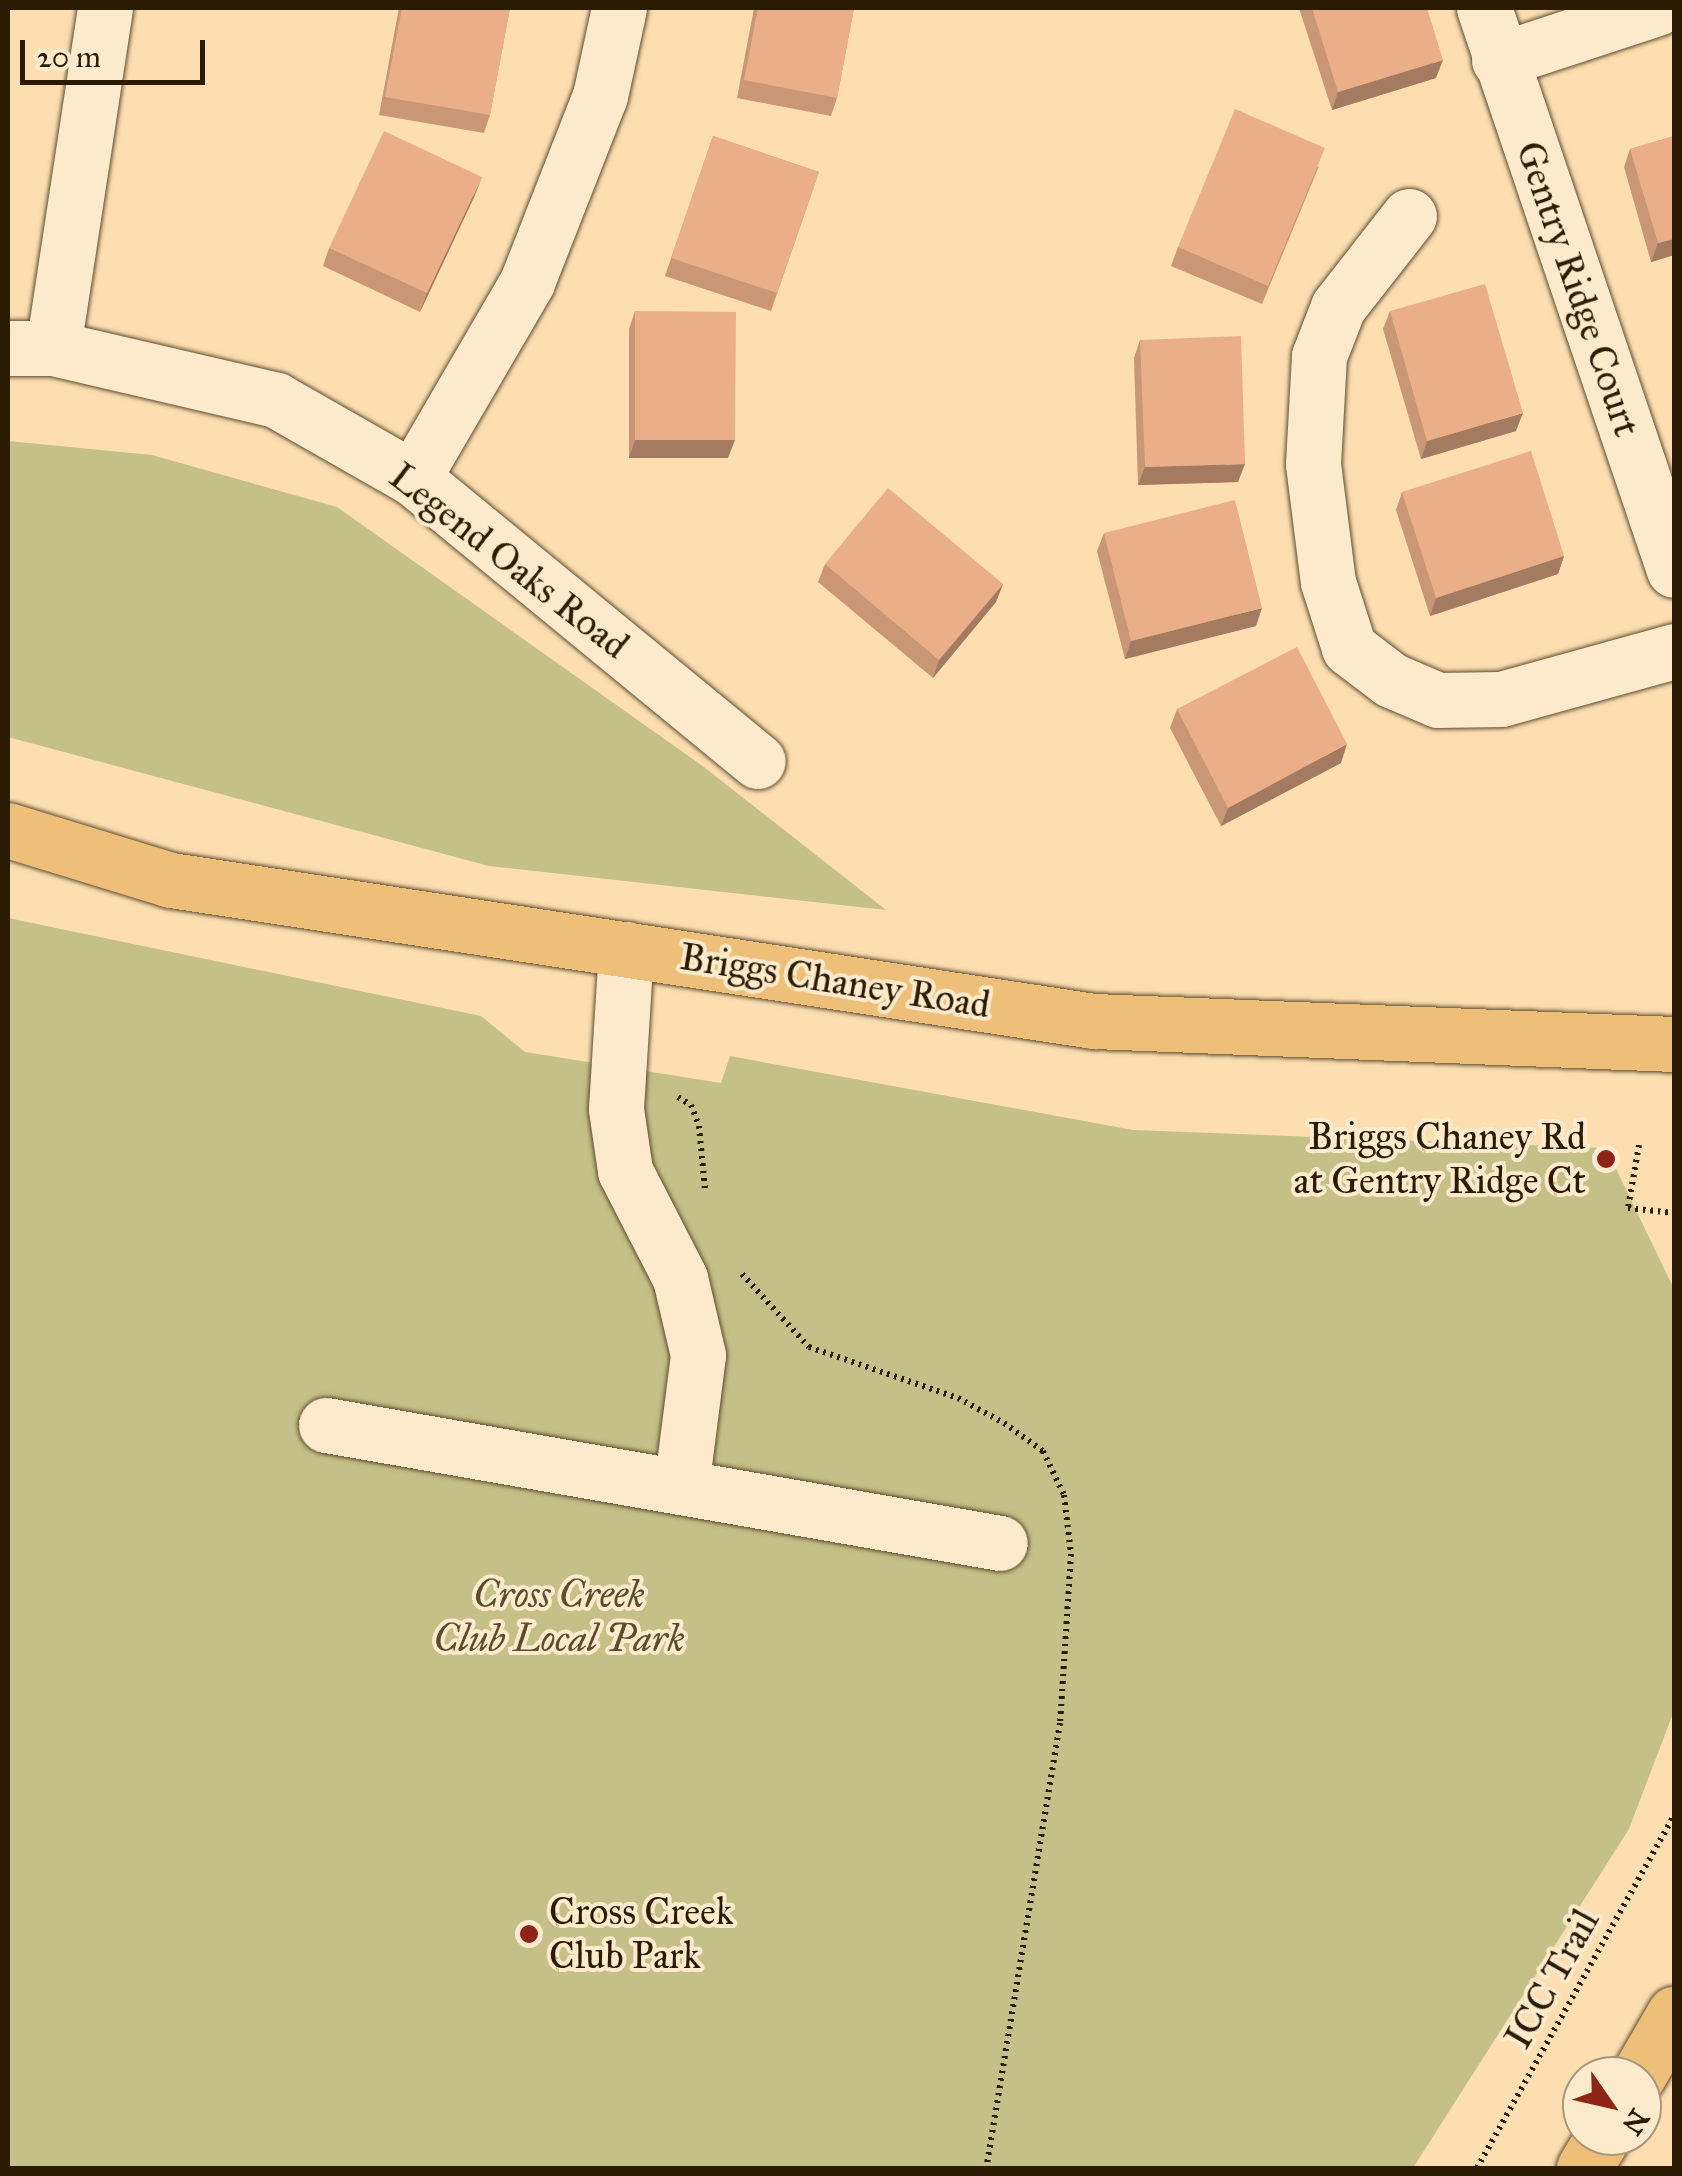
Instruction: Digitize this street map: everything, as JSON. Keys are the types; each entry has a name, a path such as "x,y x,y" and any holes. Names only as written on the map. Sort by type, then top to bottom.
{"main road":[{"name":"Briggs Chaney Road","path":"8,830 171,880 1094,1022 1674,1044"},
{"path":"1650,2056 1674,2014"}],"street":[{"path":"30,348 105,8"},
{"path":"413,478 527,282 600,96 619,8"},
{"name":"Gentry Ridge Court","path":"1484,8 1674,570"},
{"path":"1499,60 1658,8"},
{"path":"1409,216 1338,306 1317,372 1313,464 1328,582 1348,648 1391,680 1438,700 1501,699 1674,651"},
{"name":"Legend Oaks Road","path":"30,348 276,400 413,478 758,761"},
{"path":"626,949 616,1109 625,1171 680,1278 698,1354 681,1487"},
{"path":"326,1425 1000,1543"}],"path":[{"path":"1639,1145 1628,1208 1674,1213"},
{"name":"ICC Trail","path":"1477,2168 1674,1816"}],"green space":[{"path":"8,441 152,455 337,507 704,767 886,910 489,866 8,737"},
{"name":"Cross Creek Club Local Park","path":"8,918 481,1016 525,1052 721,1083 730,1056 1133,1130 1606,1148 1674,1289 1674,1711 1629,1829 1413,2168 8,2168"}],"building":[{"path":"402,8 510,8 490,115 385,97"},
{"path":"758,8 854,8 837,98 744,80"},
{"path":"1312,8 1427,8 1443,60 1338,92"},
{"path":"1235,109 1325,148 1268,286 1178,247"},
{"path":"384,131 482,177 427,293 329,248"},
{"path":"713,136 819,172 777,293 671,258"},
{"path":"1674,136 1674,239 1658,243 1630,149"},
{"path":"1485,284 1523,413 1427,441 1390,311"},
{"path":"635,311 736,312 735,440 635,440"},
{"path":"1241,336 1245,464 1145,467 1140,340"},
{"path":"1531,451 1564,556 1436,598 1402,492"},
{"path":"888,488 1003,584 939,660 825,564"},
{"path":"1235,500 1262,608 1131,641 1104,533"},
{"path":"1297,647 1347,744 1228,808 1177,709"}],"place":[{"name":"Briggs Chaney Rd at Gentry Ridge Ct","path":"1606,1159"},
{"name":"Cross Creek Club Park","path":"529,1934"}]}
